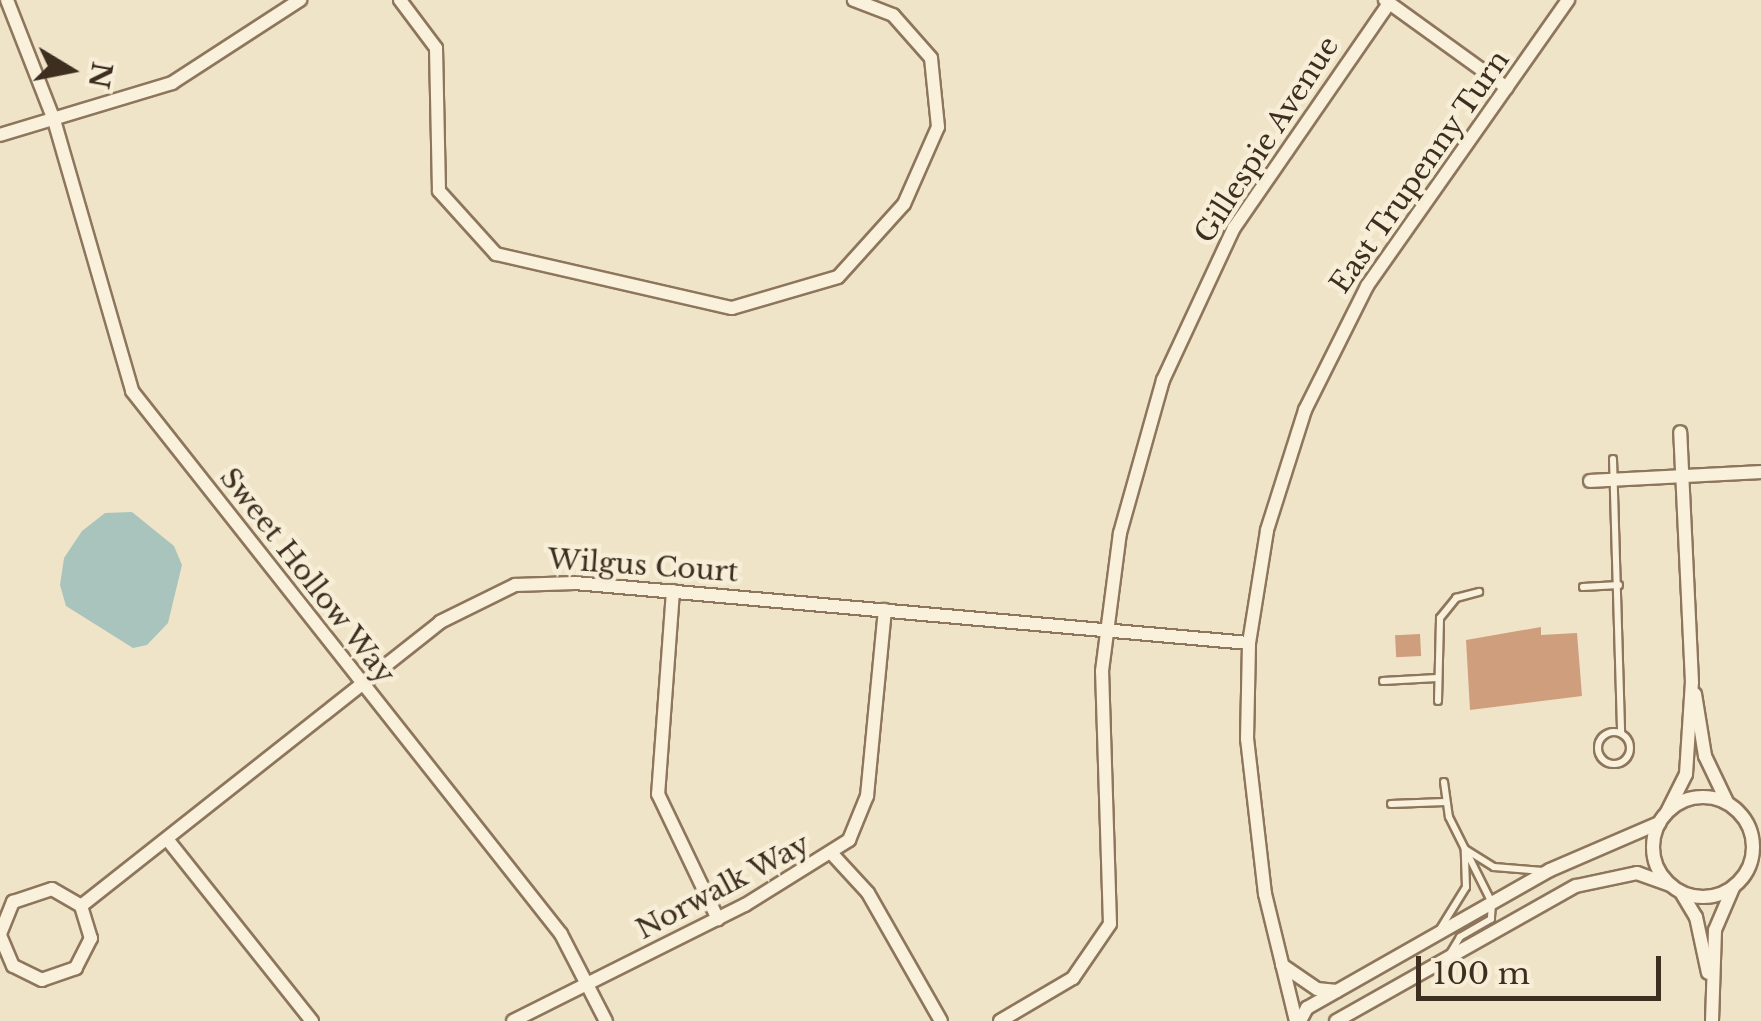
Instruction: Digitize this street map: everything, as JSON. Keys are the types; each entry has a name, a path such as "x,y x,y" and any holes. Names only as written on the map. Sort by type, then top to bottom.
{"street":[{"name":"Sweet Hollow Way","path":"7,0 54,120 132,390 360,684 561,934 606,1021"},
{"path":"0,135 172,83 300,0"},
{"path":"400,0 436,48 439,191 496,254 732,308 838,277 904,204 938,127 931,58 893,15 854,0"},
{"name":"East Trupenny Turn","path":"1298,1021 1282,965 1250,779 1249,643 1268,530 1320,377 1367,286 1568,0"},
{"path":"1387,1 1507,88"},
{"name":"Gillespie Avenue","path":"1000,1021 1073,978 1110,924 1099,706 1106,630 1136,467 1191,312 1251,200 1387,1"},
{"path":"1680,432 1692,682 1686,774 1663,818 1653,853 1696,917 1710,978"},
{"path":"1590,482 1761,472"},
{"name":"Wilgus Court","path":"81,906 360,684 495,590 553,582 1249,643"},
{"path":"673,592 658,794 718,919"},
{"name":"Norwalk Way","path":"514,1021 591,986 834,856 861,820 868,796 885,610"},
{"path":"1692,682 1705,756 1729,804 1742,816 1751,834 1755,861 1734,886 1714,930 1712,1021"},
{"path":"1298,1021 1307,1008 1436,934 1550,870 1663,818 1691,798 1729,804"},
{"path":"1742,816 1761,821"},
{"path":"167,839 312,1021"},
{"path":"834,856 868,892 941,1021"},
{"path":"1336,1021 1448,956 1598,879 1638,873 1709,897 1734,886"},
{"path":"30,892 62,892 81,906 88,948 64,976 19,971 0,934 7,910 30,892"},
{"path":"1282,965 1317,990 1339,990"}],"lane":[{"path":"1613,459 1621,733 1628,756 1611,763 1599,744 1621,733"},
{"path":"1582,587 1619,585"},
{"path":"1438,700 1440,618 1456,598 1479,592"},
{"path":"1382,682 1437,678"},
{"path":"1444,782 1445,802 1492,903 1491,919 1460,936 1448,956"},
{"path":"1392,804 1445,802"},
{"path":"1464,849 1508,870 1550,870"},
{"path":"1436,934 1462,899 1464,849"}],"water":[{"path":"132,512 174,546 182,565 168,623 147,645 133,648 66,606 60,585 64,558 82,531 105,513"}],"building":[{"path":"1541,627 1541,635 1577,633 1582,696 1470,710 1466,640"},
{"path":"1420,634 1421,656 1396,657 1395,635"}]}
